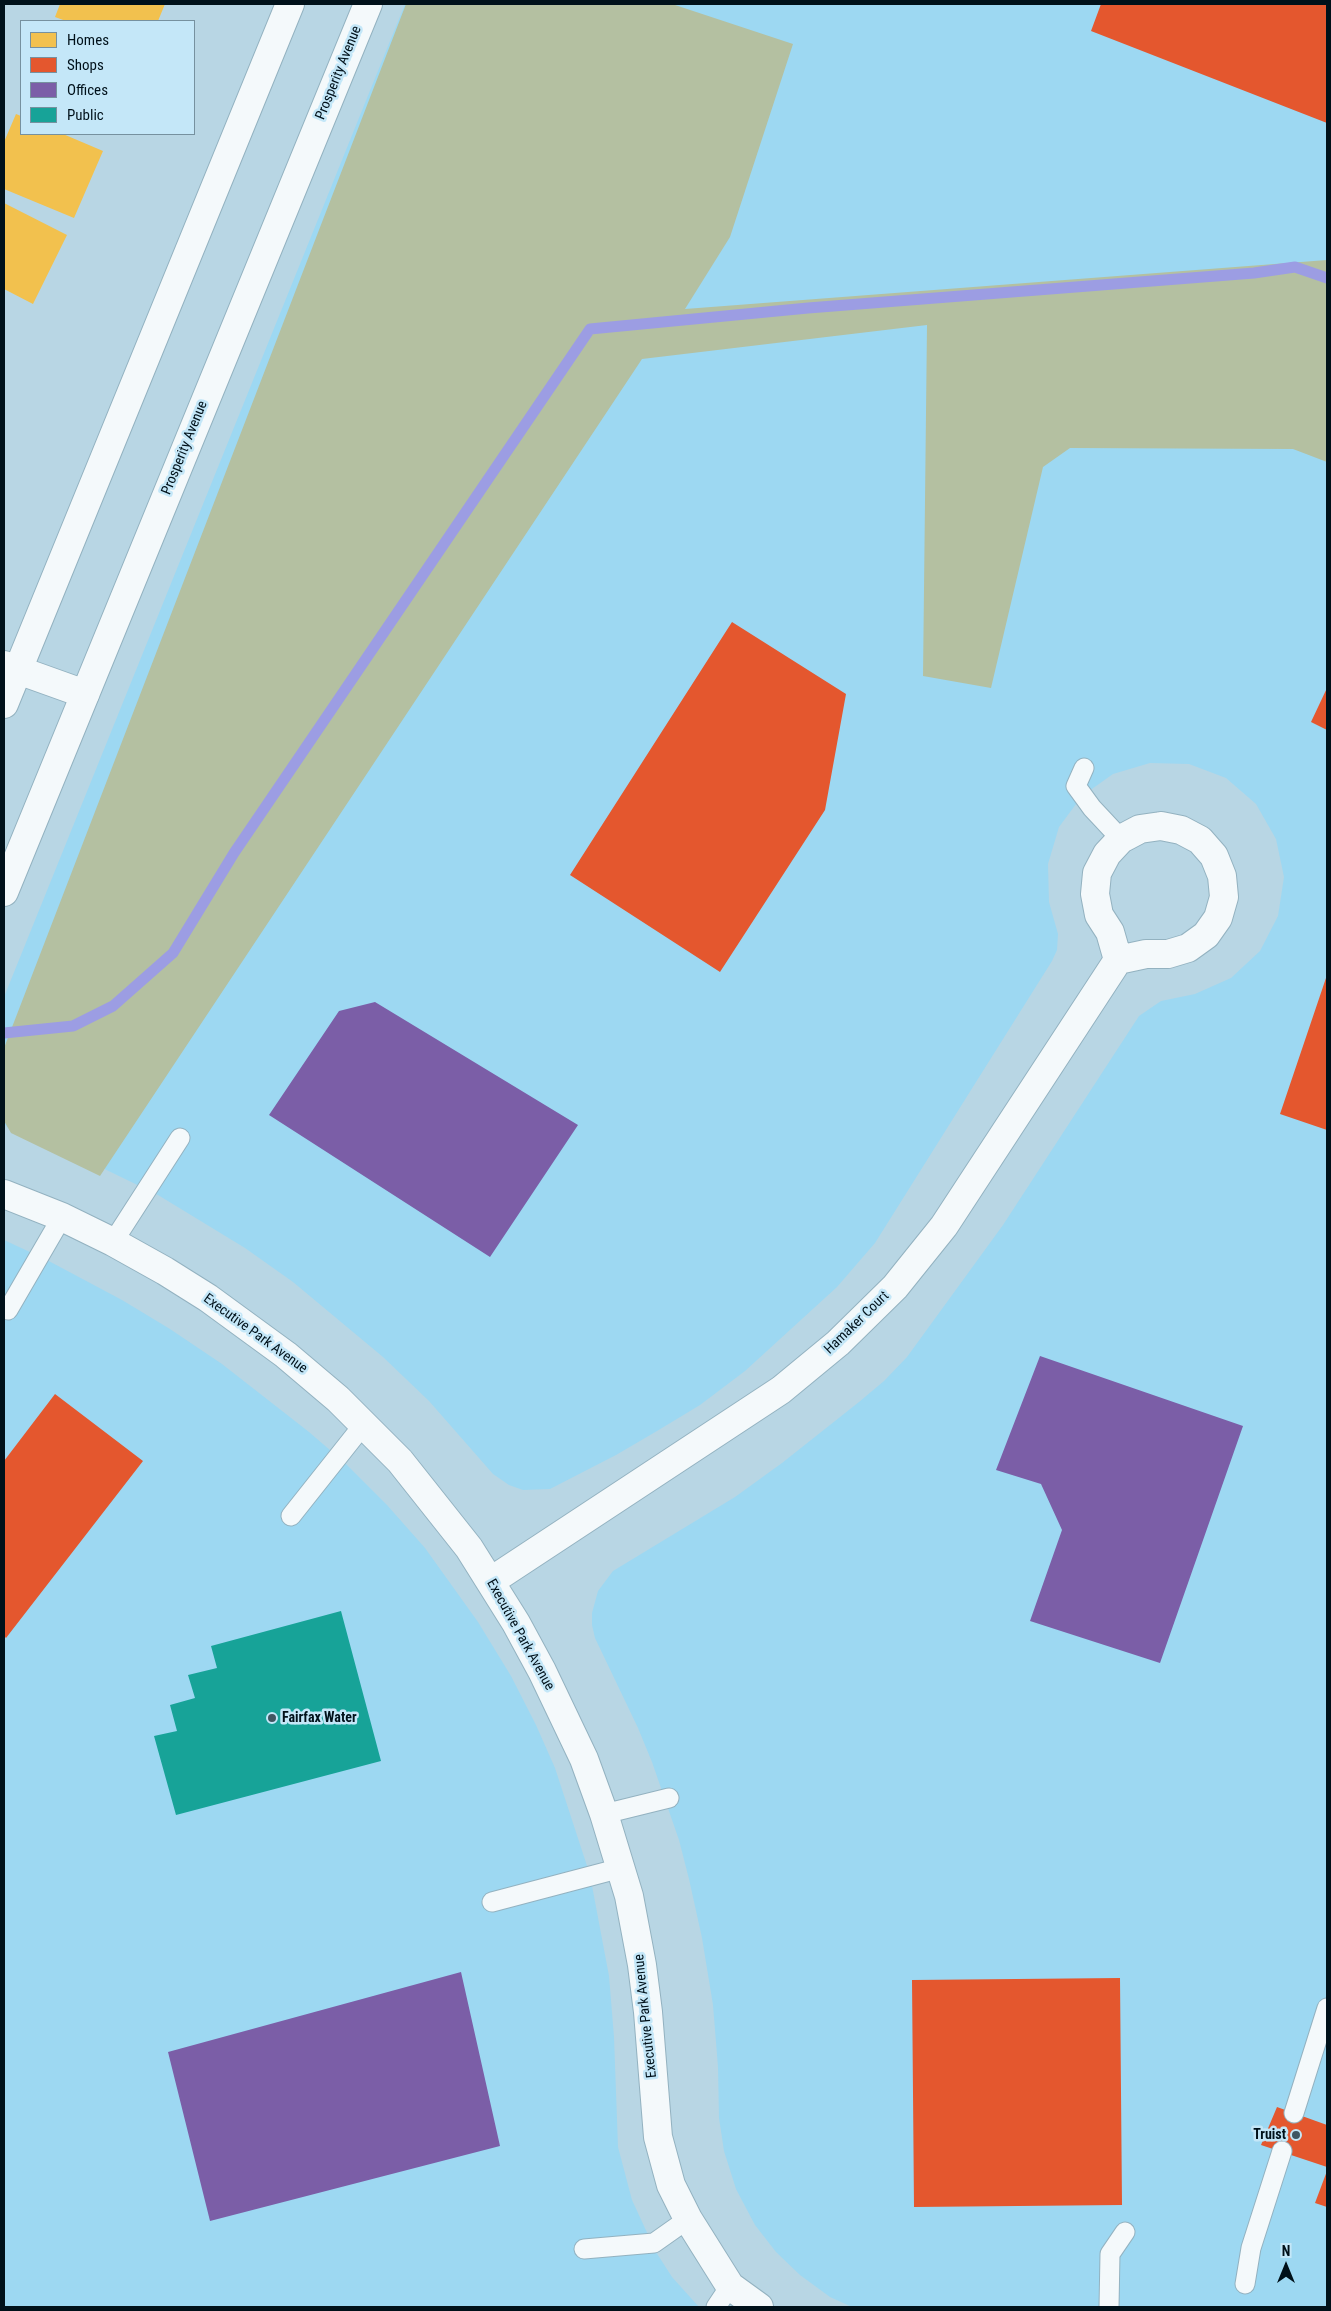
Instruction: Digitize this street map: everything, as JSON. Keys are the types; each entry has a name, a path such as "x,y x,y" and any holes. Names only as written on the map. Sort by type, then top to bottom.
{"street":[{"path":"4,704 11,667 290,4"},
{"name":"Prosperity Avenue","path":"4,892 368,4"},
{"path":"11,667 86,694"},
{"path":"1161,826 1181,830 1200,840 1214,856 1222,876 1224,897 1218,918 1206,935 1188,948 1168,954 1146,954 1118,960 1110,932 1099,915 1095,894 1097,873 1106,854 1121,839 1140,829 1161,826"},
{"name":"Hamaker Court","path":"491,1581 781,1390 838,1343 895,1287 944,1226 1118,960"},
{"name":"Executive Park Avenue","path":"4,1194 62,1217 113,1242 200,1294 251,1329 314,1377 400,1461 469,1548 491,1581 542,1672 584,1759 604,1814 629,1896 648,2012 658,2137 671,2185 723,2297"},
{"path":"723,2297 758,2307"}],"lane":[{"path":"1084,768 1076,786 1092,808 1121,839"},
{"path":"113,1242 180,1138"},
{"path":"8,1310 62,1217"},
{"path":"290,1516 364,1424"},
{"path":"604,1814 669,1798"},
{"path":"492,1902 621,1868"},
{"path":"1294,2113 1327,2008"},
{"path":"1244,2284 1251,2248 1282,2151"},
{"path":"584,2249 654,2243 688,2219"},
{"path":"1109,2307 1110,2254 1125,2232"}],"shaded area":[{"path":"405,4 1327,4 1327,2307 852,2307 830,2297 800,2275 776,2252 755,2225 736,2189 724,2151 719,2118 718,2067 713,2005 702,1938 689,1879 679,1840 652,1762 595,1638 592,1625 592,1613 598,1591 613,1571 735,1497 782,1463 884,1381 907,1357 1003,1225 1139,1016 1161,1001 1195,994 1231,978 1260,951 1278,916 1284,877 1276,839 1256,804 1226,778 1189,764 1150,763 1113,774 1082,796 1059,827 1048,864 1049,902 1058,934 1057,950 1052,961 875,1243 837,1287 745,1371 700,1405 616,1455 550,1489 523,1490 509,1485 493,1474 429,1401 383,1357 293,1282 245,1248 158,1195 86,1160 8,1128 4,1124 4,997"},
{"path":"4,1240 45,1259 122,1300 170,1329 222,1364 309,1432 345,1463 387,1505 425,1548 478,1622 511,1676 536,1725 555,1768 590,1875 609,1976 614,2037 618,2147 632,2200 656,2252 672,2277 699,2307 4,2307"}],"green space":[{"path":"406,4 672,4 793,44 730,237 685,309 1327,260 1327,462 1293,449 1070,448 1043,467 991,688 923,676 927,325 642,359 100,1176 11,1133 4,1121 4,1048"}],"building: Homes":[{"path":"60,4 165,4 158,20 63,20 55,17"},
{"path":"16,114 20,116 20,135 65,135 103,151 74,218 4,189 4,142"},
{"path":"4,203 67,235 33,304 4,289"}],"building: Shops":[{"path":"1101,4 1327,4 1327,123 1091,31"},
{"path":"732,622 846,694 825,810 720,972 570,875"},
{"path":"1327,688 1327,730 1311,722"},
{"path":"1327,975 1327,1130 1280,1114"},
{"path":"55,1394 143,1461 6,1638 4,1636 4,1461"},
{"path":"1120,1978 1122,2205 914,2207 912,1980"},
{"name":"Truist","path":"1277,2107 1327,2125 1327,2167 1261,2145"},
{"path":"1327,2171 1327,2207 1315,2203"}],"building: Offices":[{"path":"375,1002 578,1125 490,1257 269,1115 339,1011"},
{"path":"1040,1356 1243,1426 1160,1663 1030,1621 1062,1530 1041,1484 996,1470"},
{"path":"461,1972 500,2146 210,2221 168,2052"}],"building: Public":[{"name":"Fairfax Water","path":"341,1611 381,1761 176,1815 154,1736 177,1731 170,1705 195,1698 188,1675 217,1668 211,1646"}],"waterway":[{"path":"4,1033 73,1026 113,1006 173,953 234,853 590,329 808,308 1254,273 1295,267 1327,278"}],"place":[{"name":"Fairfax Water","path":"272,1718"},
{"name":"Truist","path":"1296,2135"}]}
